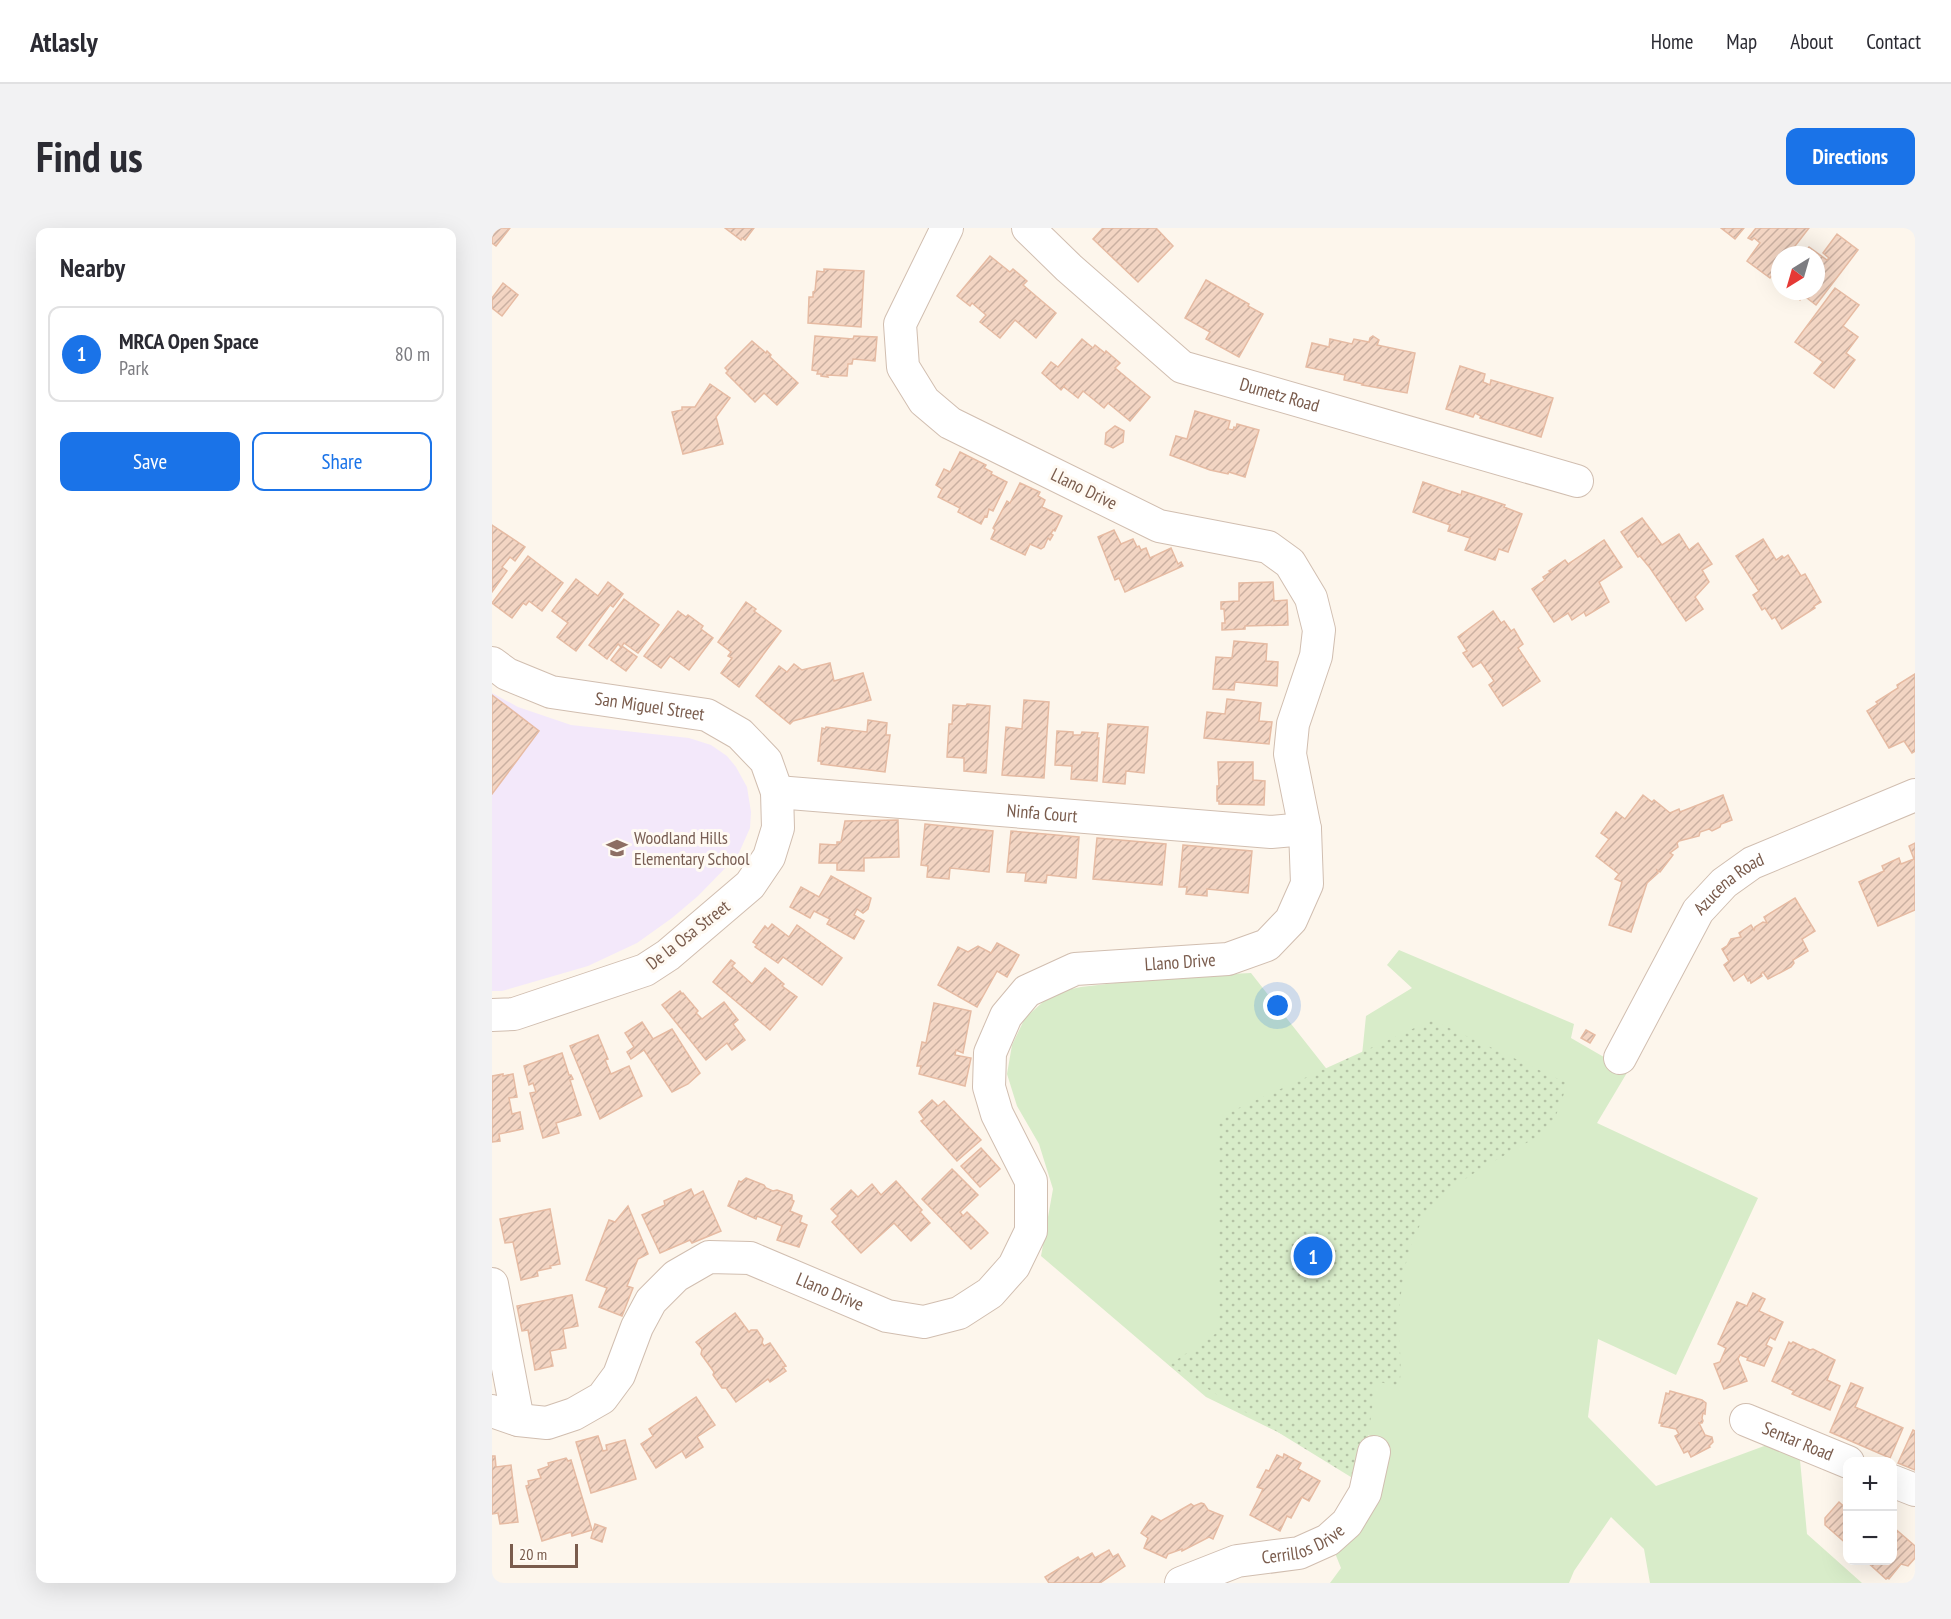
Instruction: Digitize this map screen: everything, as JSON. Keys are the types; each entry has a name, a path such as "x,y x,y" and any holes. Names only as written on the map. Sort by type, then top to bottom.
{"street":[{"name":"Llano Drive","path":"505,1416 547,1423 574,1414 602,1398 619,1375 637,1327 651,1301 676,1276 709,1257 750,1258 887,1316 924,1322 959,1313 990,1293 1014,1266 1031,1231 1031,1181 997,1114 989,1087 990,1053 1006,1016 1027,991 1074,969 1228,959 1267,945 1292,920 1307,884 1305,829 1290,754 1293,724 1316,656 1319,630 1311,598 1290,563 1268,547 1159,526 950,423 924,401 903,367 900,324 948,228"},
{"name":"Dumetz Road","path":"1028,228 1069,268 1182,367 1577,481"},
{"name":"San Miguel Street","path":"492,663 507,674 551,692 707,715 740,734 766,762 777,792"},
{"name":"Ninfa Court","path":"777,792 1271,832 1305,829"},
{"name":"De la Osa Street","path":"492,1015 514,1014 634,974 645,970 668,955 750,885 769,857 778,828 777,792"},
{"name":"Azucena Road","path":"1620,1058 1698,910 1724,883 1752,863 1915,795"},
{"path":"492,1284 505,1416"},
{"name":"Sentar Road","path":"1746,1420 1843,1460"},
{"name":"Cerrillos Drive","path":"1181,1583 1237,1561 1299,1553 1328,1540 1347,1523 1365,1493 1374,1452"},
{"path":"1897,1482 1915,1490"}],"shaded area":[{"name":"Woodland Hills Elementary School","path":"492,693 518,707 571,725 689,738 711,745 727,756 736,767 747,787 751,812 750,828 738,855 698,896 672,918 637,943 588,966 502,991 492,991"}],"green space":[{"path":"1399,950 1574,1024 1571,1038 1628,1071 1597,1123 1758,1198 1676,1375 1598,1339 1588,1417 1656,1486 1775,1442 1800,1460 1807,1534 1862,1583 1650,1583 1644,1549 1611,1517 1574,1571 1569,1583 1330,1583 1341,1568 1333,1548 1383,1440 1367,1435 1339,1462 1206,1397 1041,1256 1053,1189 1039,1144 1017,1106 1007,1074 1012,1045 1025,1018 1053,993 1081,987 1167,977 1251,973 1329,1072 1362,1055 1366,1016 1412,988 1387,965"},
{"path":"1432,1020 1567,1083 1557,1113 1544,1131 1454,1187 1421,1223 1410,1248 1403,1279 1399,1318 1401,1370 1399,1387 1376,1381 1364,1465 1359,1482 1169,1365 1218,1332 1219,1117"}],"building":[{"path":"492,228 510,228 496,246 492,243"},
{"path":"725,228 754,228 745,240 742,238 741,240"},
{"path":"1103,228 1156,228 1173,246 1138,282 1093,239"},
{"path":"1721,228 1744,228 1735,239"},
{"path":"1756,228 1809,228 1795,246 1771,246 1770,278 1747,261 1760,243 1754,238 1752,240 1748,238"},
{"path":"1837,234 1858,250 1825,293 1825,259 1829,258 1825,255 1825,250"},
{"path":"990,256 1010,272 1013,269 1027,281 1023,285 1056,313 1036,338 1015,320 1000,338 980,322 986,315 972,303 970,306 957,296"},
{"path":"824,269 864,271 861,327 808,323 809,297 813,297 815,291 817,271 824,272"},
{"path":"1206,280 1263,314 1239,357 1206,339 1210,332 1185,318"},
{"path":"503,283 518,295 502,316 492,308 492,298"},
{"path":"1835,288 1859,305 1843,326 1858,337 1846,353 1855,360 1834,388 1814,373 1823,362 1795,342"},
{"path":"1810,300 1820,300 1816,305"},
{"path":"815,336 853,339 854,336 877,337 875,361 853,359 852,364 848,364 847,376 821,376 817,374 818,371 812,370"},
{"path":"1373,336 1379,340 1377,345 1415,353 1407,393 1362,385 1344,380 1345,375 1306,367 1312,343 1329,347 1330,339 1352,344 1354,339 1369,342"},
{"path":"1082,339 1093,348 1095,345 1105,353 1106,351 1120,363 1115,368 1150,397 1130,421 1108,403 1104,408 1083,391 1078,398 1064,387 1065,385 1061,390 1042,373 1051,362 1058,367"},
{"path":"752,341 766,353 767,351 770,357 798,383 777,405 764,393 755,402 726,373 728,371 725,368"},
{"path":"1460,366 1485,374 1483,382 1490,385 1491,380 1553,398 1541,437 1480,418 1481,416 1475,413 1473,417 1446,409"},
{"path":"710,384 730,398 716,417 723,444 683,454 672,412 682,410 682,407 695,407"},
{"path":"1195,411 1230,421 1228,429 1233,430 1237,424 1259,430 1245,477 1210,470 1170,455 1176,436 1187,439"},
{"path":"1115,426 1124,431 1123,442 1113,448 1105,444 1106,433"},
{"path":"960,452 986,465 984,468 992,472 991,474 1007,482 993,511 989,509 987,517 985,516 981,524 958,512 960,508 938,497 942,489 936,485 944,469 950,472"},
{"path":"1423,482 1461,495 1462,491 1481,497 1505,505 1504,507 1522,514 1508,552 1499,549 1495,560 1465,550 1470,538 1448,531 1450,525 1413,512"},
{"path":"1020,483 1040,492 1038,496 1045,500 1042,507 1062,516 1044,547 1041,549 1030,544 1025,555 991,539 995,530 993,528 1007,501 1010,503"},
{"path":"1642,518 1662,545 1679,534 1689,550 1698,543 1712,564 1702,570 1709,582 1695,597 1703,609 1686,621 1650,568 1640,556 1638,557 1621,532"},
{"path":"492,525 525,547 515,561 510,557 502,567 507,571 492,592"},
{"path":"1114,530 1121,544 1133,539 1141,550 1146,548 1150,558 1171,548 1178,564 1181,562 1183,566 1125,592 1119,578 1115,580 1098,537"},
{"path":"1763,539 1776,560 1788,555 1801,576 1805,574 1821,602 1782,629 1775,617 1772,619 1765,608 1762,610 1753,595 1759,591 1736,556"},
{"path":"1604,540 1622,567 1599,582 1609,602 1586,616 1584,612 1572,620 1568,613 1554,622 1532,589 1545,580 1543,577 1551,572 1549,571 1565,560 1568,564"},
{"path":"528,556 563,583 542,611 529,601 526,605 523,603 512,618 492,603"},
{"path":"576,579 598,596 608,582 623,594 613,607 610,605 576,651 557,637 568,623 552,611"},
{"path":"1273,582 1274,601 1287,600 1288,625 1245,626 1245,629 1222,630 1222,623 1225,623 1221,602 1239,601 1239,583"},
{"path":"624,599 659,625 638,653 624,643 622,646 637,657 626,671 611,660 621,647 618,644 607,659 589,645"},
{"path":"746,602 756,609 754,611 781,631 739,687 721,673 732,658 728,656 731,652 718,642"},
{"path":"678,611 703,626 701,629 713,638 689,670 670,656 661,668 644,656"},
{"path":"1493,611 1501,623 1504,621 1511,631 1514,629 1523,644 1518,648 1540,681 1503,706 1489,685 1494,681 1481,662 1473,667 1463,653 1467,651 1458,637"},
{"path":"1234,641 1267,644 1266,661 1278,662 1277,686 1235,682 1234,690 1213,689 1216,657 1232,658"},
{"path":"830,663 834,681 863,673 871,700 793,721 790,724 756,696 779,666 787,672 794,664 802,670"},
{"path":"1915,674 1915,751 1912,753 1904,741 1889,748 1867,711 1878,704 1876,702 1898,688 1897,685"},
{"path":"492,695 539,731 492,794"},
{"path":"1227,699 1261,703 1259,721 1272,722 1269,744 1204,738 1207,712 1225,714"},
{"path":"1024,700 1049,702 1044,778 1002,775 1006,727 1022,729"},
{"path":"967,704 990,706 986,773 964,771 964,758 947,757 953,705 966,706"},
{"path":"868,720 887,723 886,735 890,735 885,772 821,764 821,761 818,761 822,728 867,732"},
{"path":"1108,724 1148,727 1144,773 1126,771 1125,784 1103,782"},
{"path":"1057,731 1073,732 1073,735 1081,735 1082,732 1098,733 1097,781 1071,779 1072,766 1055,765"},
{"path":"1218,762 1253,762 1253,780 1265,781 1264,805 1219,804 1217,801"},
{"path":"1643,795 1652,802 1654,800 1670,813 1679,809 1680,812 1723,795 1732,820 1712,831 1709,829 1700,832 1699,836 1677,843 1678,847 1670,853 1673,855 1660,872 1657,870 1658,873 1647,883 1631,932 1609,925 1622,882 1615,879 1619,874 1596,856 1609,839 1601,833 1616,812 1625,819"},
{"path":"898,820 899,857 864,858 864,871 837,870 837,863 819,863 820,844 837,845 837,842 841,842 845,821"},
{"path":"925,824 993,831 989,872 950,868 949,879 927,877 928,866 921,865"},
{"path":"1011,831 1079,837 1076,878 1047,875 1046,883 1025,881 1026,873 1007,872"},
{"path":"1097,838 1166,844 1162,885 1093,879"},
{"path":"1915,843 1915,910 1878,926 1859,882 1884,871 1882,866 1899,858 1901,864 1914,859 1909,846"},
{"path":"1183,845 1252,851 1248,893 1207,889 1207,896 1186,894 1187,887 1179,887"},
{"path":"831,876 871,898 868,909 863,913 857,909 854,915 864,921 854,939 827,924 830,919 814,911 810,918 790,907 801,887 819,897"},
{"path":"1795,898 1815,931 1802,939 1808,951 1793,960 1791,967 1768,979 1763,972 1762,976 1751,983 1744,974 1734,981 1724,965 1729,961 1722,949 1731,939 1741,937 1739,933 1751,925 1754,930 1763,922 1767,923 1764,917"},
{"path":"772,924 789,937 797,925 842,958 822,985 783,957 778,963 755,947 757,945 753,942 765,926 768,929"},
{"path":"997,943 1019,955 1007,977 997,971 977,1007 938,985 958,947 968,952 978,946 991,953"},
{"path":"731,960 735,963 732,966 752,984 765,968 784,984 782,986 797,997 770,1030 713,982"},
{"path":"680,991 702,1019 724,1002 738,1020 733,1024 745,1040 732,1050 727,1043 706,1060 662,1005"},
{"path":"934,1003 971,1011 963,1053 956,1050 955,1055 971,1058 965,1086 919,1074 921,1066 917,1066 922,1042 926,1043"},
{"path":"642,1022 653,1039 672,1029 700,1073 688,1084 672,1092 644,1050 631,1059 627,1052 634,1047 625,1033"},
{"path":"1586,1030 1595,1035 1590,1043 1581,1038"},
{"path":"598,1035 608,1059 605,1060 611,1074 629,1066 642,1096 600,1119 570,1046"},
{"path":"562,1053 569,1075 573,1079 570,1080 581,1115 556,1123 559,1133 543,1138 530,1093 536,1092 533,1083 529,1085 524,1066"},
{"path":"503,1074 503,1076 513,1074 517,1097 509,1098 512,1114 520,1112 523,1129 499,1134 500,1141 492,1142 492,1076"},
{"path":"932,1100 938,1106 944,1101 981,1140 957,1161 921,1121 924,1119 919,1112"},
{"path":"981,1148 1000,1169 980,1187 961,1166"},
{"path":"952,1169 978,1195 960,1212 963,1216 967,1212 988,1233 971,1249 922,1199"},
{"path":"746,1178 773,1191 777,1190 792,1195 794,1201 790,1211 802,1216 800,1222 807,1225 799,1247 777,1240 782,1226 757,1216 756,1219 728,1206 739,1181"},
{"path":"896,1181 922,1210 920,1212 930,1223 911,1241 894,1223 861,1253 832,1222 838,1216 831,1209 851,1190 858,1197 872,1184 881,1195"},
{"path":"691,1189 694,1196 703,1191 721,1231 692,1243 690,1240 660,1253 642,1215 665,1205 664,1201"},
{"path":"628,1206 648,1254 638,1259 627,1286 633,1288 622,1316 599,1307 607,1288 586,1280 609,1220 615,1222"},
{"path":"550,1209 560,1264 537,1271 538,1276 521,1280 513,1242 505,1243 500,1219"},
{"path":"1753,1293 1765,1299 1759,1311 1783,1322 1775,1340 1770,1337 1766,1345 1772,1348 1764,1366 1740,1355 1738,1359 1747,1381 1724,1389 1714,1364 1720,1362 1726,1348 1718,1344 1737,1302 1747,1306"},
{"path":"572,1295 578,1326 563,1329 566,1348 550,1351 553,1366 535,1370 528,1330 522,1331 517,1306"},
{"path":"735,1313 749,1332 757,1330 763,1339 764,1346 770,1343 786,1366 783,1367 786,1371 770,1382 768,1379 736,1402 713,1375 714,1372 701,1354 702,1349 696,1342"},
{"path":"1789,1342 1813,1349 1835,1360 1827,1380 1840,1386 1830,1410 1792,1394 1794,1391 1772,1381"},
{"path":"1851,1383 1863,1388 1855,1407 1903,1428 1890,1457 1830,1432"},
{"path":"1670,1391 1706,1403 1703,1421 1699,1423 1705,1435 1712,1437 1713,1442 1710,1447 1691,1457 1688,1451 1684,1453 1675,1436 1679,1434 1676,1429 1661,1426 1662,1423 1659,1423 1666,1393 1669,1394"},
{"path":"696,1397 715,1425 697,1437 703,1447 686,1458 682,1451 656,1468 641,1444 653,1436 649,1429"},
{"path":"1913,1430 1915,1431 1915,1470 1898,1463"},
{"path":"598,1436 603,1451 607,1450 606,1445 625,1440 636,1479 591,1493 576,1442"},
{"path":"1284,1454 1301,1463 1298,1469 1320,1481 1309,1501 1302,1497 1291,1518 1287,1516 1280,1531 1250,1515 1263,1489 1257,1487 1266,1470 1269,1471 1277,1455 1283,1458"},
{"path":"492,1456 495,1456 496,1467 511,1465 518,1522 500,1524 498,1513 492,1514"},
{"path":"566,1458 568,1461 571,1460 592,1530 572,1536 571,1532 542,1541 526,1486 529,1485 528,1481 541,1478 538,1470 549,1466 548,1463"},
{"path":"1839,1502 1843,1506 1843,1541 1825,1525 1825,1518"},
{"path":"1201,1503 1208,1510 1223,1516 1213,1539 1209,1537 1182,1551 1182,1549 1168,1554 1166,1558 1144,1548 1148,1538 1141,1533 1152,1516 1161,1521 1191,1504 1194,1506"},
{"path":"595,1524 606,1528 602,1542 591,1538"},
{"path":"1897,1530 1915,1546 1915,1558 1908,1566 1901,1564 1889,1579 1886,1579 1871,1565 1897,1565"},
{"path":"1109,1550 1113,1557 1118,1554 1125,1566 1100,1583 1049,1583 1045,1577 1078,1557 1080,1560 1092,1553 1095,1558"}],"place":[{"name":"Woodland Hills Elementary School","path":"617,848"},
{"name":"MRCA Open Space","path":"1313,1256"}]}
